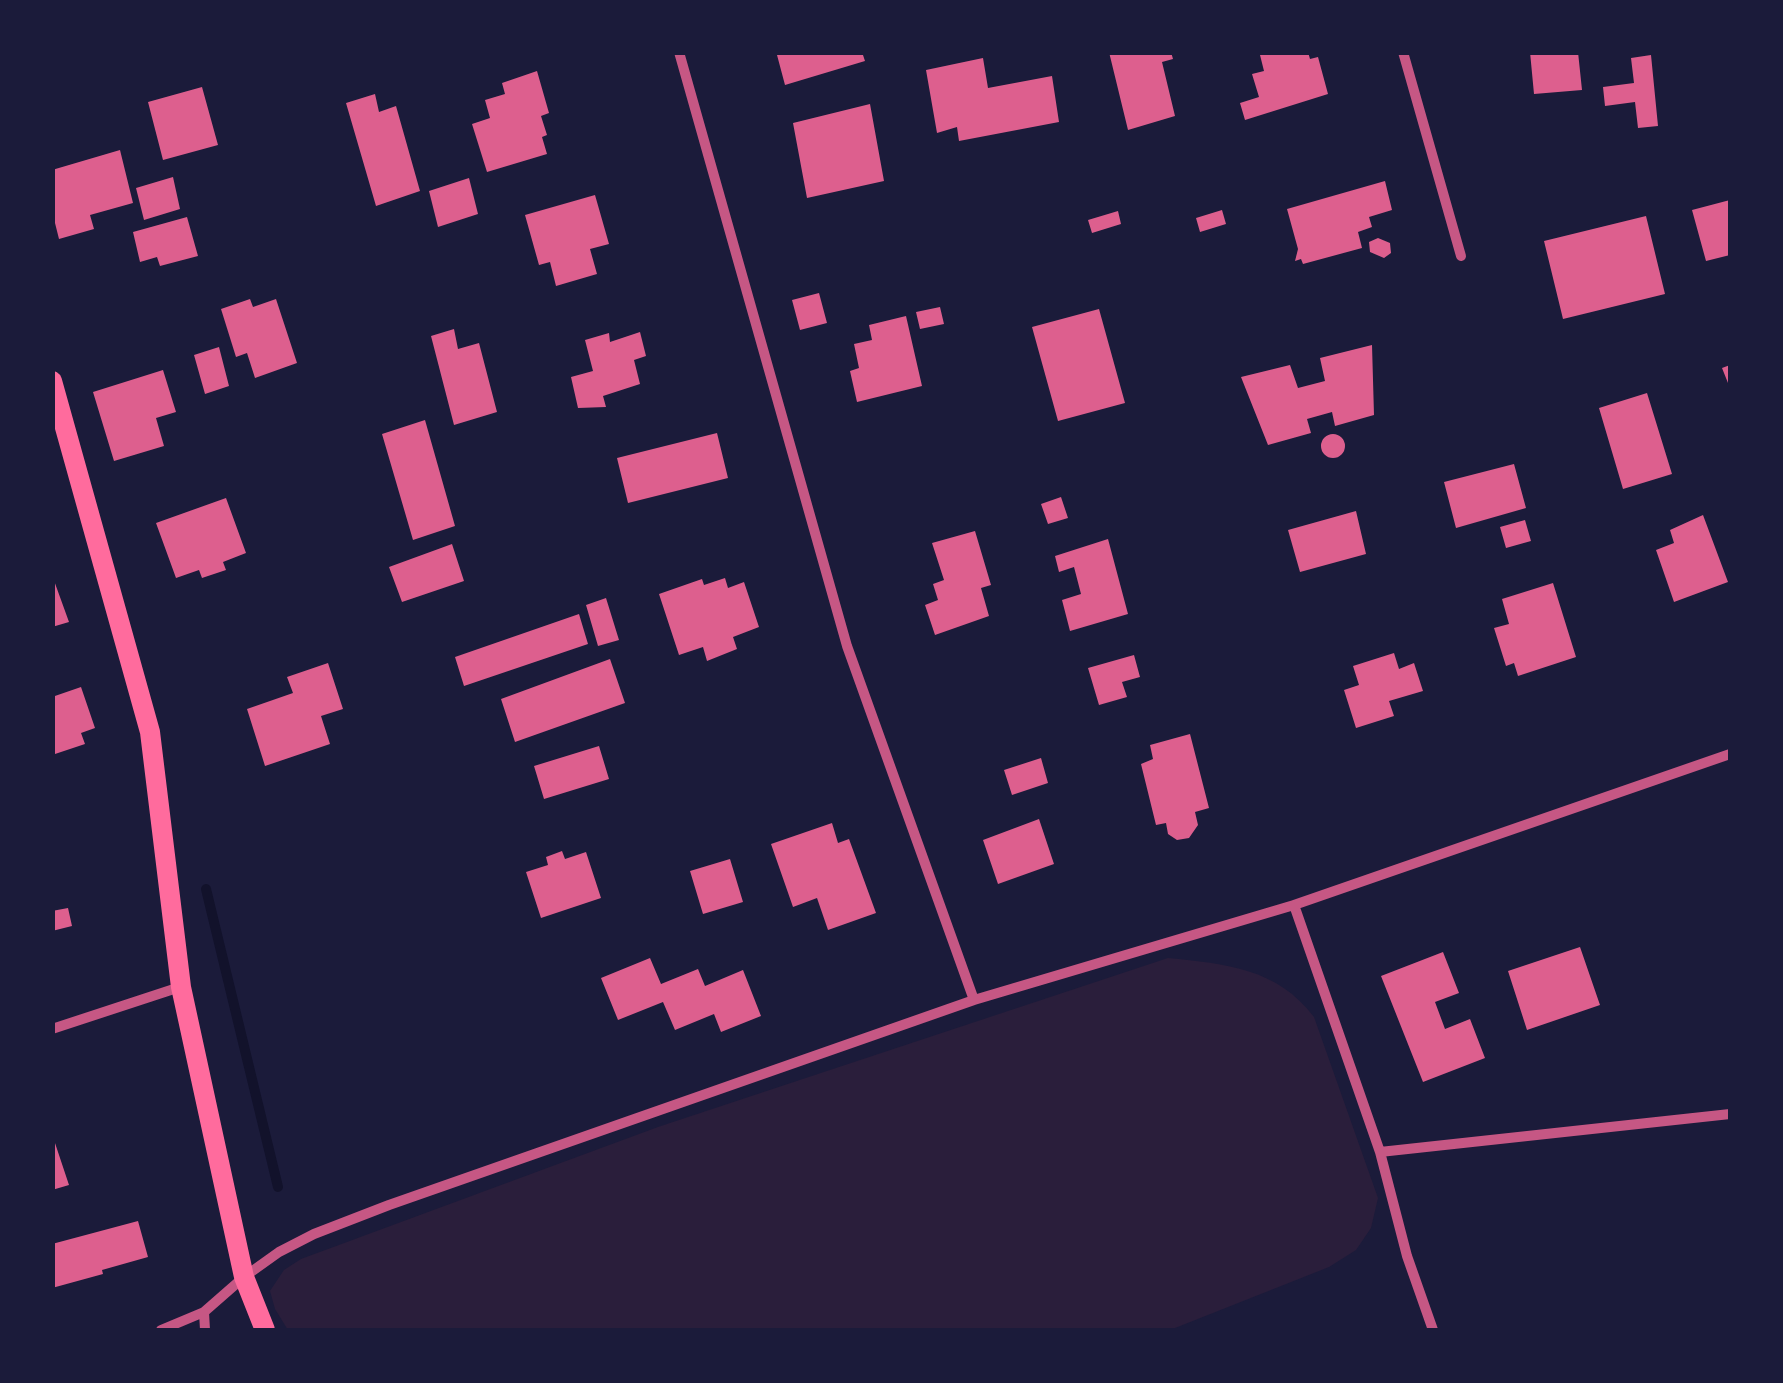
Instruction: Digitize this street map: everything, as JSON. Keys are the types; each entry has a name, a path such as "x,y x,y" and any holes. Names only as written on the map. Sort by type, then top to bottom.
{"main road":[{"path":"52,382 150,732 181,987 244,1276 265,1330"}],"street":[{"path":"679,52 848,646 974,1000"},
{"path":"1403,52 1461,256"},
{"path":"161,1330 204,1312 244,1276 279,1252 389,1205 974,1000 1294,905 1730,754"},
{"path":"1294,905 1380,1152 1433,1330"},
{"path":"52,1029 181,987"},
{"path":"1380,1152 1730,1114"},
{"path":"204,1312 204,1330"}],"shaded area":[{"path":"1168,958 1230,966 1267,978 1284,988 1314,1017 1378,1198 1371,1228 1356,1250 1329,1267 1170,1330 288,1330 275,1309 270,1291 284,1270 301,1259 658,1127"}],"building":[{"path":"862,52 865,61 785,85 777,55"},
{"path":"1109,52 1171,52 1173,59 1162,62 1175,116 1128,130"},
{"path":"1308,52 1310,59 1318,57 1328,94 1245,120 1240,103 1259,97 1252,74 1264,71 1260,55"},
{"path":"1530,52 1578,52 1582,90 1534,94"},
{"path":"1651,55 1658,126 1638,128 1635,102 1605,106 1603,87 1634,83 1631,58"},
{"path":"983,58 988,88 1052,76 1059,122 959,141 957,127 937,133 926,70"},
{"path":"537,71 549,113 541,116 547,154 487,172 472,124 490,118 485,100 505,94 502,83"},
{"path":"202,87 218,145 163,160 148,102"},
{"path":"375,94 379,112 396,106 420,191 376,206 346,103"},
{"path":"870,104 884,181 807,198 793,123"},
{"path":"120,150 133,203 90,215 94,229 59,239 52,211 52,170"},
{"path":"173,177 180,209 144,220 136,188"},
{"path":"469,178 478,214 438,227 429,191"},
{"path":"1385,181 1392,210 1369,217 1372,227 1358,232 1362,248 1303,264 1301,259 1295,261 1298,249 1287,209"},
{"path":"595,195 609,244 590,249 597,274 556,286 550,262 539,265 525,215"},
{"path":"1730,200 1730,255 1706,261 1692,210"},
{"path":"1222,210 1226,224 1200,232 1196,218"},
{"path":"1118,211 1121,224 1092,233 1088,220"},
{"path":"1646,216 1665,294 1563,319 1544,241"},
{"path":"187,217 198,256 160,266 157,257 140,262 133,232"},
{"path":"1378,238 1390,243 1391,253 1384,258 1370,252 1369,242"},
{"path":"819,293 827,323 800,330 792,300"},
{"path":"250,299 253,307 276,299 297,363 255,378 247,353 236,357 221,309"},
{"path":"940,307 944,324 920,329 916,312"},
{"path":"1099,309 1125,403 1058,421 1032,327"},
{"path":"906,316 922,386 857,402 850,371 859,368 854,344 872,340 869,325"},
{"path":"454,329 458,349 479,343 497,412 454,425 431,336"},
{"path":"640,332 646,356 634,360 640,384 603,396 606,407 578,408 571,377 593,371 585,340 609,333 610,342"},
{"path":"1372,345 1374,415 1335,426 1332,412 1307,419 1311,433 1268,445 1241,377 1290,365 1298,388 1325,381 1320,358"},
{"path":"219,347 229,386 205,394 194,355"},
{"path":"1730,365 1730,388 1722,368"},
{"path":"163,370 176,412 156,418 164,446 114,461 93,392"},
{"path":"1647,393 1672,474 1623,489 1599,408"},
{"path":"425,420 455,526 413,540 382,434"},
{"path":"717,433 728,478 628,503 617,458"},
{"path":"1333,434 1342,437 1342,455 1333,458 1324,455 1321,446 1324,437"},
{"path":"1514,464 1526,508 1456,528 1444,482"},
{"path":"1061,497 1068,518 1048,524 1041,504"},
{"path":"226,498 246,553 223,562 226,570 202,578 199,570 176,578 156,523"},
{"path":"1356,511 1366,554 1300,572 1288,530"},
{"path":"1703,515 1728,582 1674,602 1656,550 1674,543 1670,530"},
{"path":"1525,520 1531,541 1506,548 1500,527"},
{"path":"975,531 991,585 981,588 989,616 935,635 925,605 938,600 933,584 944,580 932,543"},
{"path":"1108,539 1128,614 1070,631 1062,600 1081,594 1074,567 1059,572 1055,556"},
{"path":"452,544 464,581 402,602 389,567"},
{"path":"52,575 69,622 52,627"},
{"path":"725,578 728,588 744,582 759,627 733,637 737,649 707,661 703,647 679,655 659,594 702,579 704,585"},
{"path":"1553,583 1576,657 1518,676 1514,663 1506,666 1494,628 1509,624 1502,599"},
{"path":"606,598 619,640 598,646 586,605"},
{"path":"579,614 588,644 464,686 455,657"},
{"path":"1394,653 1399,669 1414,663 1423,691 1389,701 1394,716 1356,728 1344,690 1359,685 1353,666"},
{"path":"1134,655 1140,677 1122,682 1127,697 1099,705 1088,668"},
{"path":"610,659 625,703 515,742 501,699"},
{"path":"328,663 343,709 321,716 330,744 265,766 247,709 293,693 287,677"},
{"path":"81,687 95,728 81,733 85,744 52,755 52,697"},
{"path":"1190,734 1209,808 1195,812 1198,825 1189,838 1177,840 1168,834 1166,823 1156,825 1141,764 1153,759 1150,745"},
{"path":"599,746 609,779 544,799 534,766"},
{"path":"1041,758 1048,783 1012,795 1004,770"},
{"path":"1039,819 1054,864 998,884 983,840"},
{"path":"832,823 838,843 849,839 876,913 828,930 817,898 793,907 771,844"},
{"path":"562,851 565,859 586,852 601,898 541,918 526,872 548,865 546,857"},
{"path":"730,859 743,902 703,914 690,871"},
{"path":"68,908 72,926 52,931 52,911"},
{"path":"1580,947 1600,1005 1527,1030 1508,971"},
{"path":"1443,952 1459,993 1435,1002 1445,1029 1470,1019 1485,1058 1423,1082 1381,976"},
{"path":"650,958 661,984 698,969 705,986 743,970 761,1016 721,1032 714,1014 675,1030 663,1002 618,1020 601,978"},
{"path":"52,1134 69,1185 52,1190"},
{"path":"138,1221 148,1257 52,1288 52,1244"}],"waterway":[{"path":"206,889 278,1187"}]}
